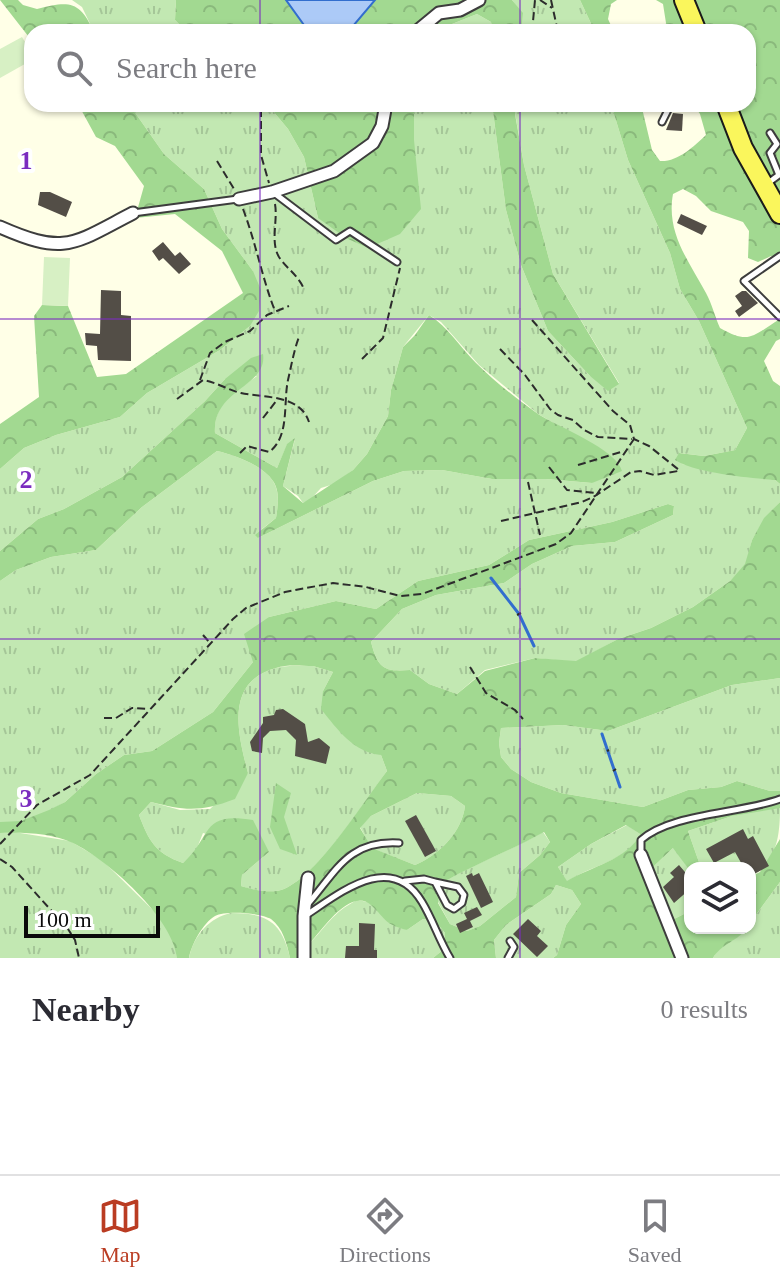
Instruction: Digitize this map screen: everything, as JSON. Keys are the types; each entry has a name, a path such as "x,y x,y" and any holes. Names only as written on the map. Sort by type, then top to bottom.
{"main road":[{"path":"684,0 694,24"},
{"path":"729,112 743,148 780,214"}],"street":[{"path":"426,24 439,13 460,10 479,0"},
{"path":"239,199 272,192 334,171 373,143 382,126 385,112"},
{"path":"0,227 53,245 70,244 133,213"},
{"path":"641,855 682,958"},
{"path":"304,958 308,878"}],"lane":[{"path":"662,122 667,112"},
{"path":"763,186 779,175 770,153 777,144 770,133"},
{"path":"272,192 336,240 350,231 397,262"},
{"path":"133,213 239,199"},
{"path":"780,256 744,281 780,317"},
{"path":"641,855 641,840 650,832 675,822 780,799"},
{"path":"305,912 338,867 357,849 380,842 399,843"},
{"path":"305,912 363,881 382,876 404,881 424,879 458,887 464,895 462,903 454,909 447,905 435,882"},
{"path":"404,881 422,901 450,958"},
{"path":"508,958 514,947 510,941"}],"path":[{"path":"533,24 535,0"},
{"path":"540,0 552,12"},
{"path":"551,0 556,24"},
{"path":"261,112 261,155 277,216 276,250 304,289"},
{"path":"217,161 239,199 257,247 265,288 275,311"},
{"path":"362,359 383,338 397,276 404,261"},
{"path":"177,399 199,381 210,353 225,342 250,331 275,311 289,306"},
{"path":"532,320 613,411 630,425 634,439"},
{"path":"240,453 247,446 271,451 279,436 287,383 299,337"},
{"path":"500,349 558,415 573,420 598,437 634,439 649,446 679,470 654,475 631,472 596,495 501,521"},
{"path":"199,381 211,381 242,393 279,398 302,410 309,422"},
{"path":"263,418 279,398"},
{"path":"0,844 37,805 90,775 239,613 285,592 333,583 400,596 422,594 556,544 571,533 634,439"},
{"path":"578,465 625,451"},
{"path":"549,467 567,490 596,495"},
{"path":"528,482 540,535"},
{"path":"517,615 521,613"},
{"path":"203,635 211,644"},
{"path":"470,667 486,693 515,710 523,719"},
{"path":"104,718 116,718 132,708 149,709"},
{"path":"0,859 12,867 68,929 75,940 79,958"}],"green space":[{"path":"0,0 18,0 37,9 66,4 79,9 90,24 24,24 24,31"},
{"path":"72,0 176,0 175,20 179,24 90,24 82,7"},
{"path":"176,0 512,0 523,13 522,24 491,24 477,14 452,24 179,24 175,20"},
{"path":"512,0 580,0 591,24 522,24 523,14"},
{"path":"580,0 617,0 611,4 608,19 610,24 591,24"},
{"path":"656,0 780,0 780,260 771,256 758,262 748,258 749,231 743,222 711,211 696,196 683,189 673,194 672,208 680,245 708,297 720,328 745,337 757,334 780,319 780,339 764,361 773,381 780,386 780,484 775,480 709,472 675,460 679,453 704,456 735,450 747,428 699,321 680,289 670,253 628,160 613,112 643,112 652,150 660,161 667,161 690,149 706,135 699,112 756,112 756,24 666,24 663,4"},
{"path":"477,14 491,24 452,24"},
{"path":"22,37 24,40 24,64 0,78 0,49"},
{"path":"82,112 135,112 164,154 204,189 222,229 253,271 261,290 259,311 250,326 220,350 147,393 120,417 56,435 24,448 0,469 0,424 39,397 34,316 42,305 68,306 97,377 126,374 243,293 222,251 175,214 135,218 144,186 115,146 96,137"},
{"path":"135,112 274,112 304,157 318,218 414,140 414,112 493,112 506,210 521,265 548,331 590,376 619,383 553,274 524,165 515,113 613,112 628,160 670,253 680,289 699,321 747,428 735,450 704,456 680,453 682,464 775,480 780,484 780,502 765,518 752,540 746,564 730,581 693,607 651,628 618,639 576,662 535,658 485,670 457,694 429,684 410,670 383,666 376,658 371,642 402,609 436,595 504,583 532,564 572,546 615,542 673,515 674,506 668,504 612,522 529,540 489,565 418,581 376,609 336,601 269,617 253,662 213,712 152,751 124,755 49,811 21,822 0,822 0,581 16,570 51,557 96,550 142,507 217,451 255,466 268,475 275,485 278,499 276,518 262,529 258,538 373,481 404,471 442,470 492,479 592,483 605,452 538,414 479,365 441,322 429,315 403,347 391,390 388,416 367,454 353,470 334,484 321,488 309,501 303,503 283,486 295,439 287,445 277,468 215,433 218,414 227,399 257,376 225,379 122,477 64,509 38,519 0,551 0,469 24,448 56,435 120,417 147,393 220,350 250,326 253,271 222,229 204,189 164,154"},
{"path":"274,112 414,112 421,209 400,234 368,248 346,238 318,218 304,157"},
{"path":"493,112 515,112 524,165 553,274 619,384 608,391 548,331 521,265 506,210"},
{"path":"44,257 70,258 68,306 42,305"},
{"path":"429,315 506,390 538,414 610,455 622,471 592,483 492,479 442,470 404,471 373,481 258,538 255,535 276,518 277,489 268,475 255,466 217,451 142,507 96,550 51,557 16,570 0,581 0,551 38,519 64,509 122,477 225,379 251,358 263,354 257,374 222,407 216,418 215,433 277,468 287,444 295,438 283,486 303,503 353,470 367,454 388,416 391,390 403,347"},
{"path":"780,502 780,678 732,685 608,731 563,725 501,728 499,743 501,757 511,769 531,782 561,793 643,807 688,790 721,787 737,781 780,791 780,808 732,816 688,831 699,862 684,863 673,848 654,866 646,882 657,913 670,921 684,914 684,934 741,934 713,958 553,958 557,955 566,925 581,904 572,890 556,885 551,894 506,925 494,940 496,958 433,958 444,949 445,933 435,921 423,919 407,930 390,923 371,905 354,901 336,913 308,945 308,958 290,958 286,942 271,919 235,913 220,914 211,919 198,935 189,958 177,958 173,942 152,909 120,876 87,851 56,837 0,833 0,822 21,821 65,802 96,774 124,755 152,751 213,712 253,662 244,634 269,617 336,601 376,609 418,581 489,565 529,540 612,522 668,504 674,506 673,515 615,542 572,546 532,564 504,583 436,595 402,609 371,642 376,658 383,666 410,670 429,684 457,694 485,671 535,658 576,661 693,607 730,581 745,564 752,540 764,518","holes":["313,666 333,672 323,691 321,709 354,745 381,755 387,771 326,853 297,881 274,891 241,886 242,875 269,852 253,820 236,818 215,823 183,863 159,850 139,815 151,802 193,809 235,799 248,773 239,726 242,697 248,685 259,675 276,668","417,793 451,796 465,806 459,825 448,842 415,865 372,848 360,828 371,816","626,825 640,834 627,850 567,881 558,867","544,832 550,842 519,873 516,897 480,926 467,931 450,924 438,903 442,883"]},
{"path":"313,666 333,672 323,691 381,755 387,771 326,853 298,881 284,889 268,891 241,886 242,875 269,852 203,833 195,853 183,863 159,850 139,815 151,802 180,810 210,809 248,773 241,742 239,711 248,685 259,675 276,668"},
{"path":"780,678 780,791 737,781 721,787 688,790 643,807 561,793 531,782 511,769 501,757 501,728 563,725 608,731 732,685"},
{"path":"276,783 291,793 284,817 297,855 280,849 270,827"},
{"path":"417,793 451,796 465,806 459,825 448,842 415,865 371,848 360,827 371,816"},
{"path":"780,808 775,847 766,864 756,873 756,862 699,862 688,831 732,816"},
{"path":"627,825 640,834 627,851 567,882 558,867 591,844"},
{"path":"14,832 70,841 102,860 161,918 176,942 177,958 0,958 0,833"},
{"path":"543,832 550,842 519,873 516,897 480,926 467,931 450,924 438,902 442,883"},
{"path":"780,839 780,882 756,915 756,874"},
{"path":"674,847 684,862 684,914 670,921 657,913 646,882 654,866"},
{"path":"780,882 780,958 713,958 717,951 741,934 756,934 756,915"},
{"path":"556,885 572,890 581,904 566,925 557,955 553,958 496,958 494,940 506,925 551,894"},
{"path":"357,900 368,902 407,930 423,919 435,921 445,933 444,949 433,958 308,958 308,945 336,915"},
{"path":"231,913 254,915 271,922 282,936 290,958 189,958 194,942 204,929 216,919"}],"water":[{"path":"286,0 375,0 355,24 303,24"}],"building":[{"path":"673,113 683,114 682,131 666,130"},
{"path":"40,192 50,192 72,202 66,217 38,205"},
{"path":"681,214 707,226 702,235 677,223"},
{"path":"163,242 175,256 180,252 191,264 179,274 163,258 159,261 152,251"},
{"path":"101,290 121,291 121,315 131,316 131,361 98,360 97,346 86,345 85,333 100,334"},
{"path":"742,291 758,303 739,317 735,311 742,306 735,296"},
{"path":"283,709 305,724 308,742 319,738 330,747 326,764 295,756 296,740 286,730 270,731 263,738 262,753 252,751 250,742 263,723 263,717"},
{"path":"416,815 436,851 425,857 405,821"},
{"path":"743,829 748,839 753,836 769,866 756,873 756,862 741,862 735,852 713,862 706,849"},
{"path":"679,865 684,871 684,894 674,903 663,887 674,877 670,873"},
{"path":"472,873 473,876 479,873 493,902 481,908 466,876"},
{"path":"477,907 482,915 470,921 473,927 460,933 456,924 467,919 464,913"},
{"path":"528,919 541,931 537,936 548,946 537,957 513,934"},
{"path":"359,923 375,924 374,950 377,950 377,958 345,958 346,946 359,946"}],"waterway":[{"path":"491,578 519,614 534,646"},
{"path":"602,734 620,787"}]}
